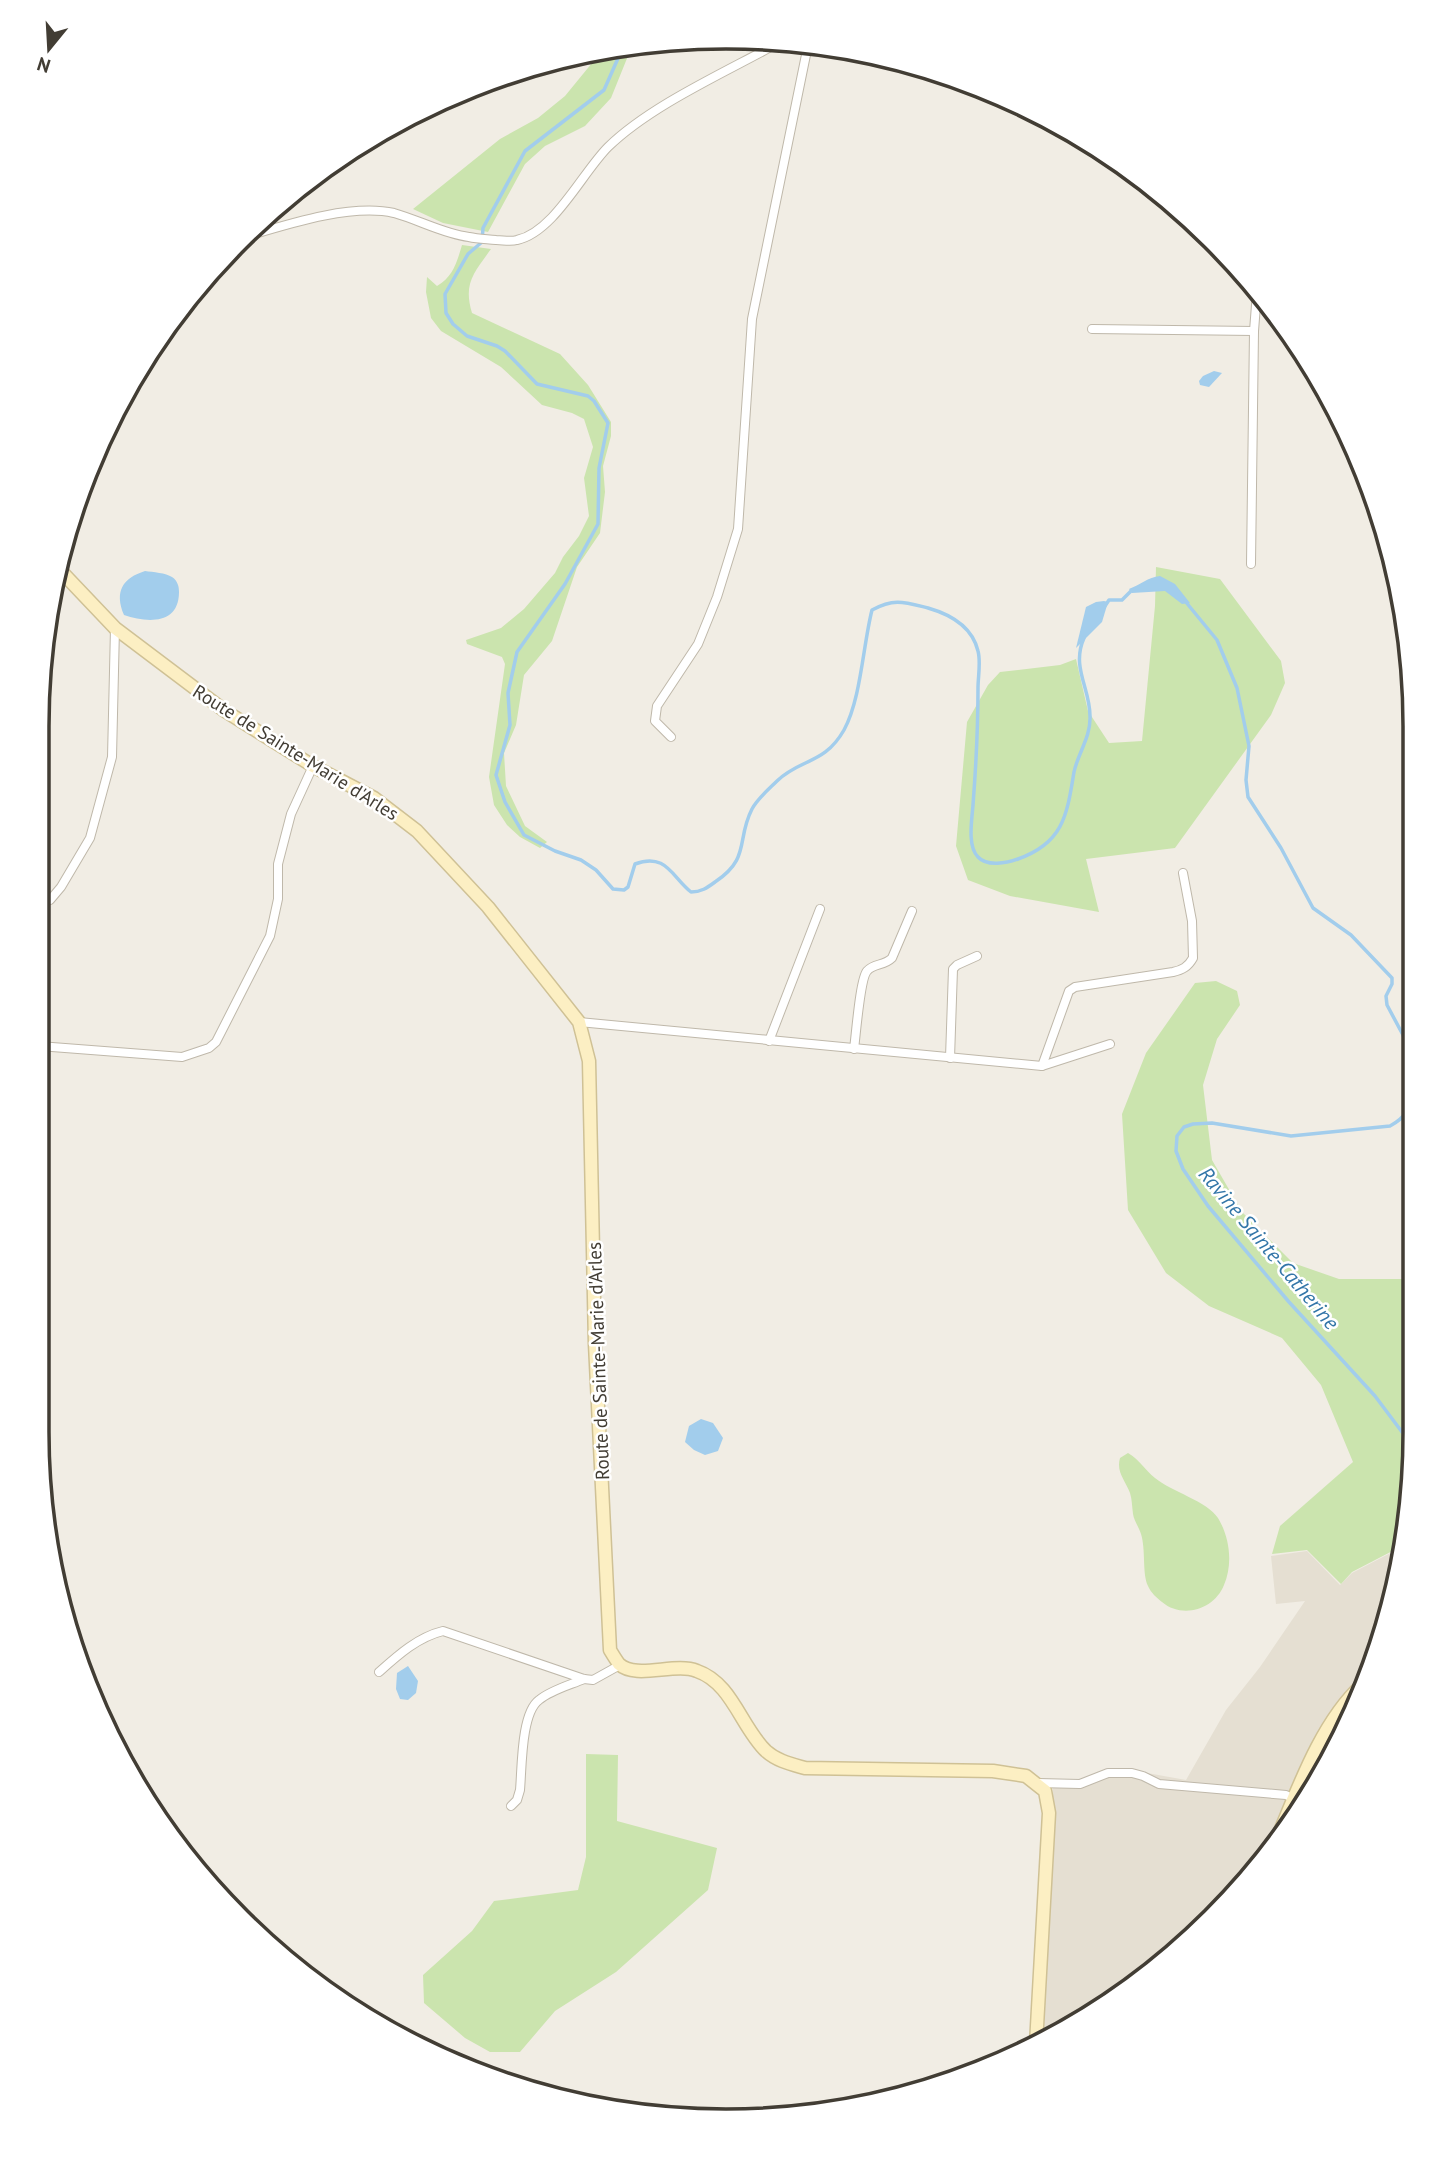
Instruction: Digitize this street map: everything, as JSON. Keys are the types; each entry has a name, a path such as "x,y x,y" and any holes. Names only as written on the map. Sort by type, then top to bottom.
{"main road":[{"name":"Route de Sainte-Marie d'Arles","path":"66,576 115,628 225,711 313,766 374,798 416,831 488,907 579,1022 589,1061 595,1344 610,1650 620,1665"},
{"path":"620,1665 641,1671 677,1667 697,1670 715,1680 747,1728 767,1751 783,1762 805,1768 993,1771 1026,1776 1038,1783 1045,1791 1049,1813 1038,2032"},
{"path":"1294,1799 1321,1741 1346,1702"}],"street":[{"path":"265,231 298,221 364,210 392,213 467,237 514,241 537,231 621,135 653,112 766,50"},
{"path":"671,737 655,721 657,706 698,644 717,597 738,528 752,319 806,54"},
{"path":"1251,564 1256,305"},
{"path":"1092,330 1254,331"},
{"path":"50,900 66,880 90,838 112,757 115,628"},
{"path":"49,1047 181,1057 209,1048 216,1042 270,936 278,899 278,864 291,814 313,766"},
{"path":"1042,1066 1069,991 1074,987 1173,972 1191,963 1192,921 1182,873"},
{"path":"769,1041 820,909"},
{"path":"854,1049 864,976 873,966 887,963 892,958 912,911"},
{"path":"950,1058 953,969 977,956"},
{"path":"579,1022 1042,1066 1110,1044"},
{"path":"379,1672 415,1643 443,1631 584,1679 593,1680 620,1665"},
{"path":"512,1806 520,1790 527,1723 534,1705 540,1699 584,1679"},
{"path":"1335,1718 1337,1722"},
{"path":"1038,1783 1080,1784 1108,1773 1132,1773 1159,1784 1286,1795 1294,1799"}],"shaded area":[{"path":"1307,1551 1340,1585 1352,1573 1392,1552 1380,1607 1351,1691 1333,1731 1289,1808 1235,1878 1205,1911 1172,1941 1102,1995 1043,2030 1053,1789 1044,1779 1082,1781 1136,1771 1186,1780 1226,1710 1260,1667 1305,1601 1276,1604 1271,1556"}],"green space":[{"path":"628,57 611,98 585,126 545,146 525,164 488,232 443,223 413,209 500,139 538,118 565,96 592,63"},
{"path":"462,245 491,249 472,279 469,294 472,313 560,354 588,385 611,422 611,436 603,466 605,492 600,533 577,567 552,641 524,675 516,725 504,753 506,786 525,826 547,842 540,848 520,837 507,825 494,805 489,777 505,664 502,657 467,644 466,640 501,628 524,609 555,573 589,516 584,478 593,447 584,419 542,405 501,367 441,331 431,318 426,292 427,277 437,286 447,278 454,268"},
{"path":"1156,567 1220,579 1281,661 1285,683 1271,715 1175,848 1086,859 1099,912 1010,896 968,880 956,846 967,722 988,685 1000,672 1060,665 1076,659 1088,711 1109,743 1142,741 1155,606"},
{"path":"1216,981 1237,991 1240,1005 1217,1039 1203,1085 1212,1160 1242,1212 1293,1263 1339,1279 1403,1279 1402,1476 1392,1551 1352,1572 1341,1584 1307,1550 1272,1554 1280,1526 1353,1462 1321,1385 1282,1338 1209,1306 1166,1273 1128,1210 1122,1114 1146,1053 1195,983"},
{"path":"1128,1453 1162,1483 1206,1507 1218,1518 1228,1542 1229,1568 1219,1594 1205,1606 1188,1611 1179,1610 1162,1602 1149,1589 1141,1534 1134,1517 1130,1493 1119,1468 1120,1458"},
{"path":"586,1754 618,1755 617,1821 717,1848 708,1890 616,1972 555,2011 520,2052 490,2052 465,2038 424,2003 423,1975 472,1931 494,1901 578,1890 586,1857"}],"water":[{"path":"1214,371 1222,373 1209,387 1200,385 1199,381 1203,376"},
{"path":"145,571 172,577 177,582 178,603 168,616 152,620 124,615 120,599 122,587 131,577"},
{"path":"1160,576 1175,584 1190,603 1182,604 1165,591 1132,593 1129,589"},
{"path":"1108,602 1102,622 1076,648 1086,607"},
{"path":"701,1419 713,1423 723,1438 718,1451 705,1455 685,1442 689,1426"},
{"path":"408,1666 418,1681 416,1693 408,1700 400,1699 396,1689 397,1673"}],"waterway":[{"name":"Ravine Sainte-Catherine","path":"618,58 604,90 525,151 483,228 482,242 468,254 445,294 446,313 453,324 467,336 505,351 537,384 588,396 608,423 599,468 598,524 565,584 517,652 508,693 510,725 496,775 505,802 524,835 555,851 581,860 596,870 613,889 624,890 628,887 635,864 646,861 654,861 667,868 691,892 709,886 734,865 747,820 760,797 786,774 828,750 844,730 858,688 872,610 899,602 944,614 959,622 975,642 979,665 972,846 978,857 986,862 1003,863 1018,859 1045,845 1054,836 1061,825 1069,801 1076,765 1090,724 1079,658 1084,638"},
{"name":"Ravine Sainte-Catherine","path":"1105,606 1109,600 1122,600 1132,590"},
{"name":"Ravine Sainte-Catherine","path":"1185,601 1217,640 1237,688 1249,746 1246,780 1248,797 1281,848 1313,908 1351,935 1392,978 1386,996 1387,1005 1403,1035"},
{"name":"Ravine Sainte-Catherine","path":"1403,1116 1390,1126 1291,1136 1212,1123 1193,1124 1184,1127 1177,1136 1176,1151 1183,1169 1208,1206 1289,1302 1375,1396 1403,1433"}]}
